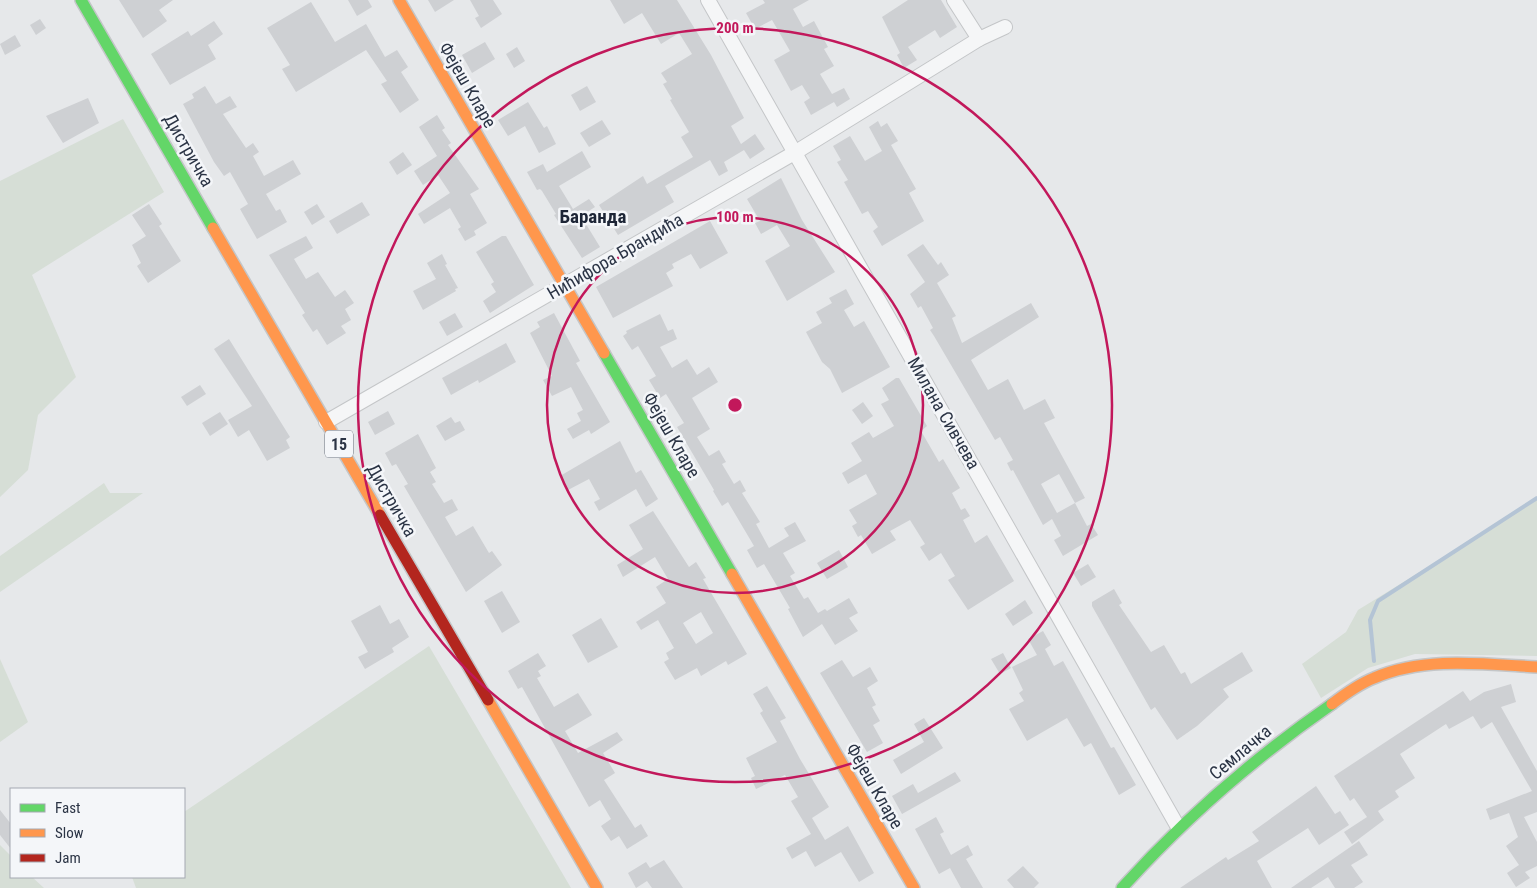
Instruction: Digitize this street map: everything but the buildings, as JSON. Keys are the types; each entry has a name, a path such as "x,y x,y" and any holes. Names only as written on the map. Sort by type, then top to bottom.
{"main road":[{"name":"Дистричка","path":"81,0 597,888"},
{"name":"Фејеш Кларе","path":"399,0 914,888"},
{"name":"Семлачка","path":"1122,888 1178,826 1279,741 1375,677 1400,670 1440,665 1537,668"}],"street":[{"name":"Милана Сивчева","path":"708,0 1178,826"},
{"path":"954,0 979,40"},
{"name":"Нићифора Брандића","path":"326,422 796,152 979,40 1005,27"}],"shaded area":[{"path":"123,119 164,192 32,275 76,377 38,415 28,470 0,497 0,181"},
{"path":"104,483 110,493 143,493 0,592 0,556"},
{"path":"1537,500 1537,656 1415,654 1368,668 1321,698 1302,664 1346,632 1358,610"},
{"path":"429,646 571,888 136,888 132,878 185,878 185,811"},
{"path":"0,659 28,722 0,742"},
{"path":"0,845 10,855 10,878 33,878 44,888 0,888"}],"waterway":[{"path":"1374,661 1370,620 1378,601 1537,498"}],"traffic: fast":[{"path":"81,0 213,228"},
{"path":"604,353 732,574"},
{"path":"1122,888 1170,837 1221,790 1275,746 1332,704"}],"traffic: slow":[{"path":"399,0 604,353"},
{"path":"213,228 380,515"},
{"path":"732,574 914,888"},
{"path":"1332,704 1368,680 1393,671 1413,667 1454,663 1537,667"},
{"path":"488,700 597,888"}],"traffic: jam":[{"path":"380,515 488,700"}],"district":[{"name":"Баранда","path":"593,216"}]}
